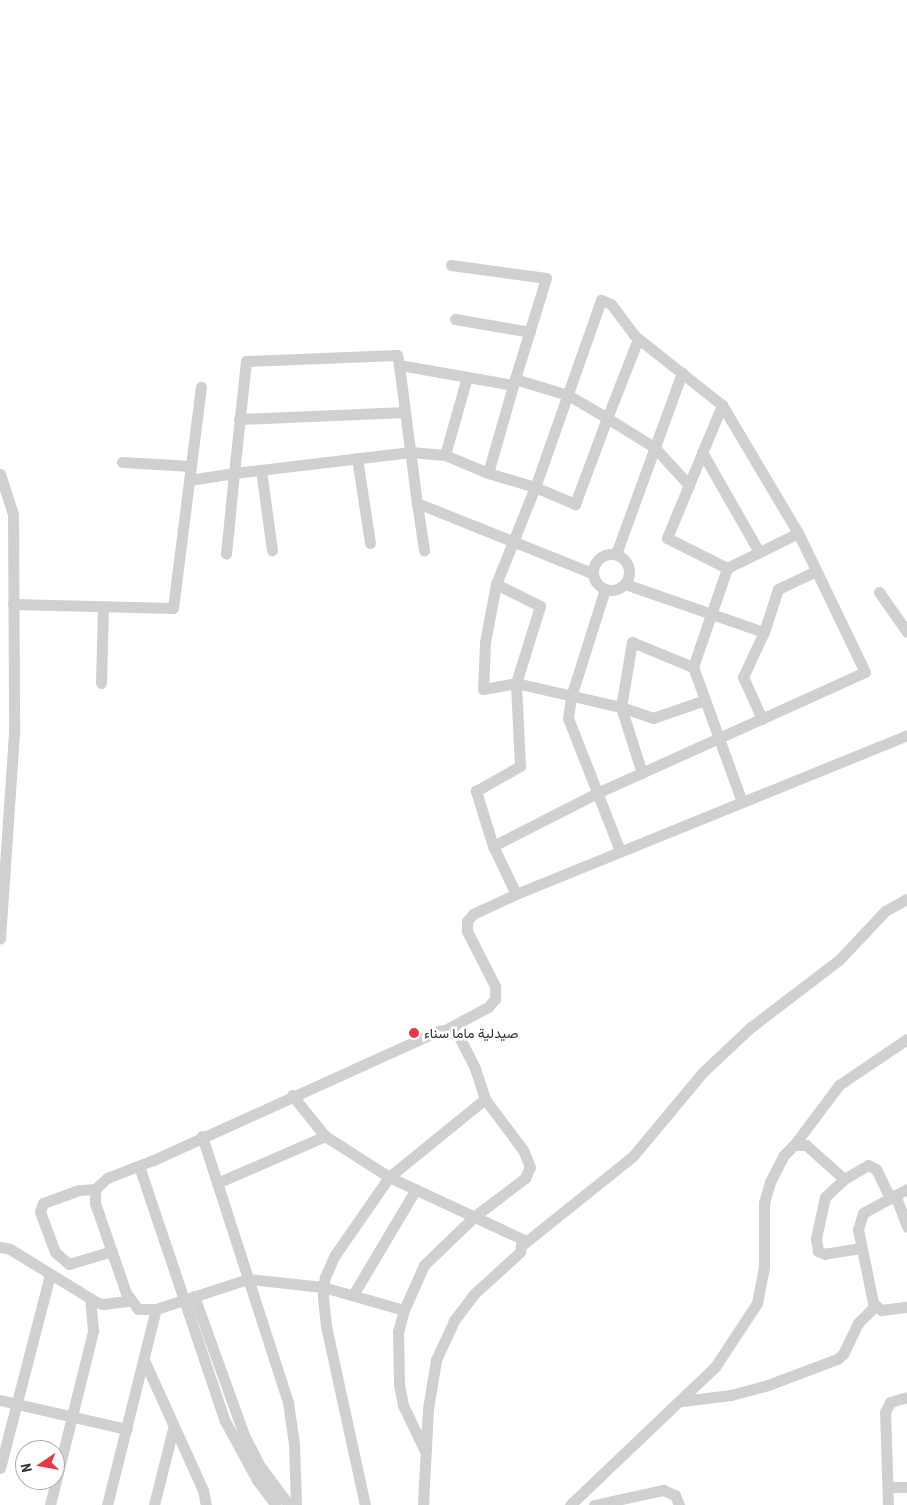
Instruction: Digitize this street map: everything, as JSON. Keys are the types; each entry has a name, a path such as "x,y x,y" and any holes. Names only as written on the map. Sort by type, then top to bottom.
{"street":[{"path":"452,265 546,278 488,474"},
{"path":"493,846 597,793 866,672 798,533 722,405 638,339 611,304 601,300 535,488 496,584 485,642 483,689 516,684 621,706 653,718 705,700"},
{"path":"455,320 530,332"},
{"path":"190,480 411,452 445,455 488,474 535,488 575,504 638,339"},
{"path":"226,554 246,361 397,355 424,550"},
{"path":"399,365 467,377 514,382 568,395 654,447 688,485"},
{"path":"616,554 682,373"},
{"path":"445,455 467,377"},
{"path":"13,604 174,608 201,387"},
{"path":"722,405 667,538 727,568"},
{"path":"239,419 405,412"},
{"path":"702,452 759,552"},
{"path":"357,458 370,543"},
{"path":"122,462 191,466"},
{"path":"261,470 272,550"},
{"path":"0,474 13,514 14,733 0,939"},
{"path":"417,503 514,540 592,573 599,586 605,589 612,590 625,584 712,612 764,632"},
{"path":"742,802 693,667 727,568 798,533"},
{"path":"592,573 600,557 616,554"},
{"path":"616,554 629,566 625,584"},
{"path":"762,719 743,677 764,632 778,589 816,571"},
{"path":"496,584 540,606 516,684 520,766 476,791 493,846 516,894"},
{"path":"605,589 571,697 568,718 620,851"},
{"path":"880,592 907,632"},
{"path":"101,683 103,607"},
{"path":"642,773 621,706 632,642 693,667"},
{"path":"404,1310 323,1287 248,1279 156,1309 138,1308 129,1301 95,1203 95,1189 100,1181 139,1166 292,1096 446,1030 488,1007 495,998 494,986 467,931 467,921 473,914 620,851 907,735"},
{"path":"423,1505 432,1382 445,1339 474,1294 520,1252 522,1245 633,1156 703,1072 751,1027 838,960 885,911 907,899"},
{"path":"426,1452 403,1405 399,1384 398,1332 404,1310 424,1265 475,1216 525,1178 530,1167 523,1150 485,1099 462,1041 458,1035 446,1030"},
{"path":"570,1505 682,1400 715,1366 757,1303 764,1268 764,1203 778,1164 794,1146 839,1085 907,1039"},
{"path":"292,1096 325,1136 389,1177 518,1236 522,1245"},
{"path":"365,1505 326,1326 323,1287 335,1255 389,1177 485,1099"},
{"path":"202,1136 288,1402 294,1444 296,1505"},
{"path":"217,1183 325,1136"},
{"path":"794,1146 806,1145 844,1179"},
{"path":"861,1248 825,1254 816,1248 820,1209 825,1197 844,1179 871,1165 892,1197 907,1227"},
{"path":"139,1166 244,1435 260,1466 289,1505"},
{"path":"875,1306 861,1248 858,1228 860,1216 907,1188"},
{"path":"95,1189 79,1190 43,1203 40,1212 55,1252 69,1264 112,1251"},
{"path":"353,1296 416,1189"},
{"path":"0,1247 103,1304 129,1301"},
{"path":"0,1468 50,1274"},
{"path":"50,1505 93,1330 90,1298"},
{"path":"189,1298 230,1435 256,1480 276,1505"},
{"path":"682,1400 731,1395 768,1385 837,1359 844,1354 861,1318 875,1306"},
{"path":"875,1306 888,1311 907,1307"},
{"path":"107,1505 156,1309"},
{"path":"144,1360 207,1504"},
{"path":"888,1505 889,1487 885,1412 890,1402 907,1397"},
{"path":"0,1400 126,1429"},
{"path":"154,1505 173,1429"},
{"path":"889,1487 907,1487"},
{"path":"594,1505 663,1490 675,1495 680,1505"}],"place":[{"name":"صيدلية ماما سناء","path":"414,1033"}]}
